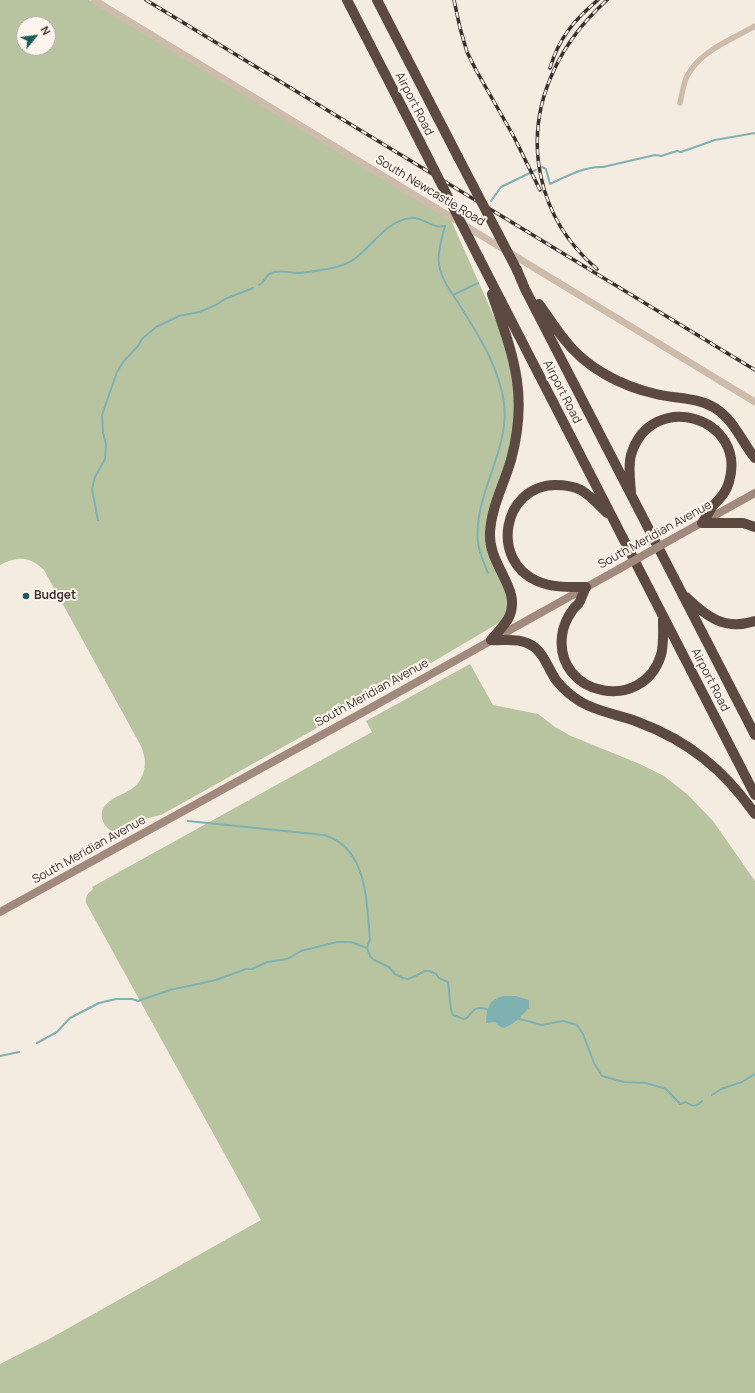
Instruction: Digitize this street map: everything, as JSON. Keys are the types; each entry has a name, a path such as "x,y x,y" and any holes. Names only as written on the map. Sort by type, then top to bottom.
{"highway":[{"name":"Airport Road","path":"347,0 755,795"},
{"name":"Airport Road","path":"377,0 755,736"},
{"path":"479,258 511,350 518,382 519,406 515,442 493,515 490,534 494,559 509,587 513,603 507,620 491,640"},
{"path":"527,290 564,339 592,366 605,375 633,388 663,396 697,401 716,408 733,423 755,458"},
{"path":"631,496 629,467 635,444 642,435 651,426 674,416 686,416 698,419 709,425 717,432 729,450 731,460 729,483 725,493 702,523"},
{"path":"614,520 585,492 572,486 551,485 531,492 523,498 511,514 507,533 509,548 512,557 523,572 531,578 548,585 586,587 580,602 569,615 565,624 562,635 562,645 567,664 572,672 578,679 595,689 612,692 629,689 638,685 651,673 661,656 663,646 663,616"},
{"path":"702,523 736,522 755,527"},
{"path":"680,591 700,610 714,620 733,624 743,624 755,621"},
{"path":"491,640 515,640 528,643 535,647 542,655 556,680 564,690 573,697 592,707 658,729 688,746 717,768 744,798 755,814"}],"main road":[{"name":"South Meridian Avenue","path":"0,912 755,493"}],"street":[{"name":"South Newcastle Road","path":"94,0 755,402"},
{"path":"680,103 683,87 696,62 712,50 755,26"}],"green space":[{"path":"0,0 89,0 451,220 495,319 502,331 515,391 513,439 487,524 510,602 502,621 387,689 161,815 143,820 124,831 116,832 108,828 105,824 102,811 109,801 135,786 142,776 145,764 141,746 44,570 39,565 28,560 18,559 0,565"},
{"path":"470,664 493,705 538,714 555,727 571,736 640,764 664,776 687,794 713,821 755,881 755,1393 0,1393 0,1364 49,1339 261,1220 86,903 88,893 93,889 92,887 372,732 366,721"}],"water":[{"path":"504,996 516,996 529,1000 529,1008 515,1022 504,1028 495,1022 486,1023 489,1005 495,1000"}],"waterway":[{"path":"542,167 546,169 550,184 576,172 590,168 603,167 655,155 661,156 677,151 681,152 715,140 755,133"},
{"path":"491,201 501,187 536,170"},
{"path":"259,285 269,274 274,272 281,271 299,273 338,267 352,261 390,226 400,221 413,218 420,219 433,225 445,226 440,245 440,270 447,285 487,351 498,376 504,403 502,438 481,507 478,525 478,542 488,573"},
{"path":"453,295 478,283"},
{"path":"98,520 92,489 95,477 105,459 106,445 103,432 102,415 117,372 123,362 138,346 142,339 156,327 179,316 199,312 216,305 225,299 253,288"},
{"path":"188,821 324,835 338,842 349,851 357,864 362,878 370,939 367,948"},
{"path":"37,1043 57,1032 70,1018 99,1003 116,999 132,999 138,1001 170,990 216,980 246,969 252,969 267,962 287,959 301,951 337,942 351,942 367,948 370,956 374,960 389,967 395,974 403,978 408,979 425,971 430,971 436,974 439,978 448,982 450,1004 453,1015 464,1019 476,1009 481,1008 489,1010"},
{"path":"516,1018 542,1025 563,1021 577,1025 583,1034 594,1063 602,1076 624,1082 646,1083 666,1089 680,1104 686,1102 694,1106 702,1101"},
{"path":"0,1056 19,1052"},
{"path":"712,1095 721,1089 742,1082 755,1074"}],"railway":[{"path":"146,0 755,370"},
{"path":"454,0 467,52 514,137 540,190"},
{"path":"550,68 558,48 568,30 598,0"},
{"path":"597,269 577,249 561,227 549,203 541,177 538,151 538,124 544,97 554,70 564,51 577,32 607,0"}],"place":[{"name":"Budget","path":"26,596"}]}
